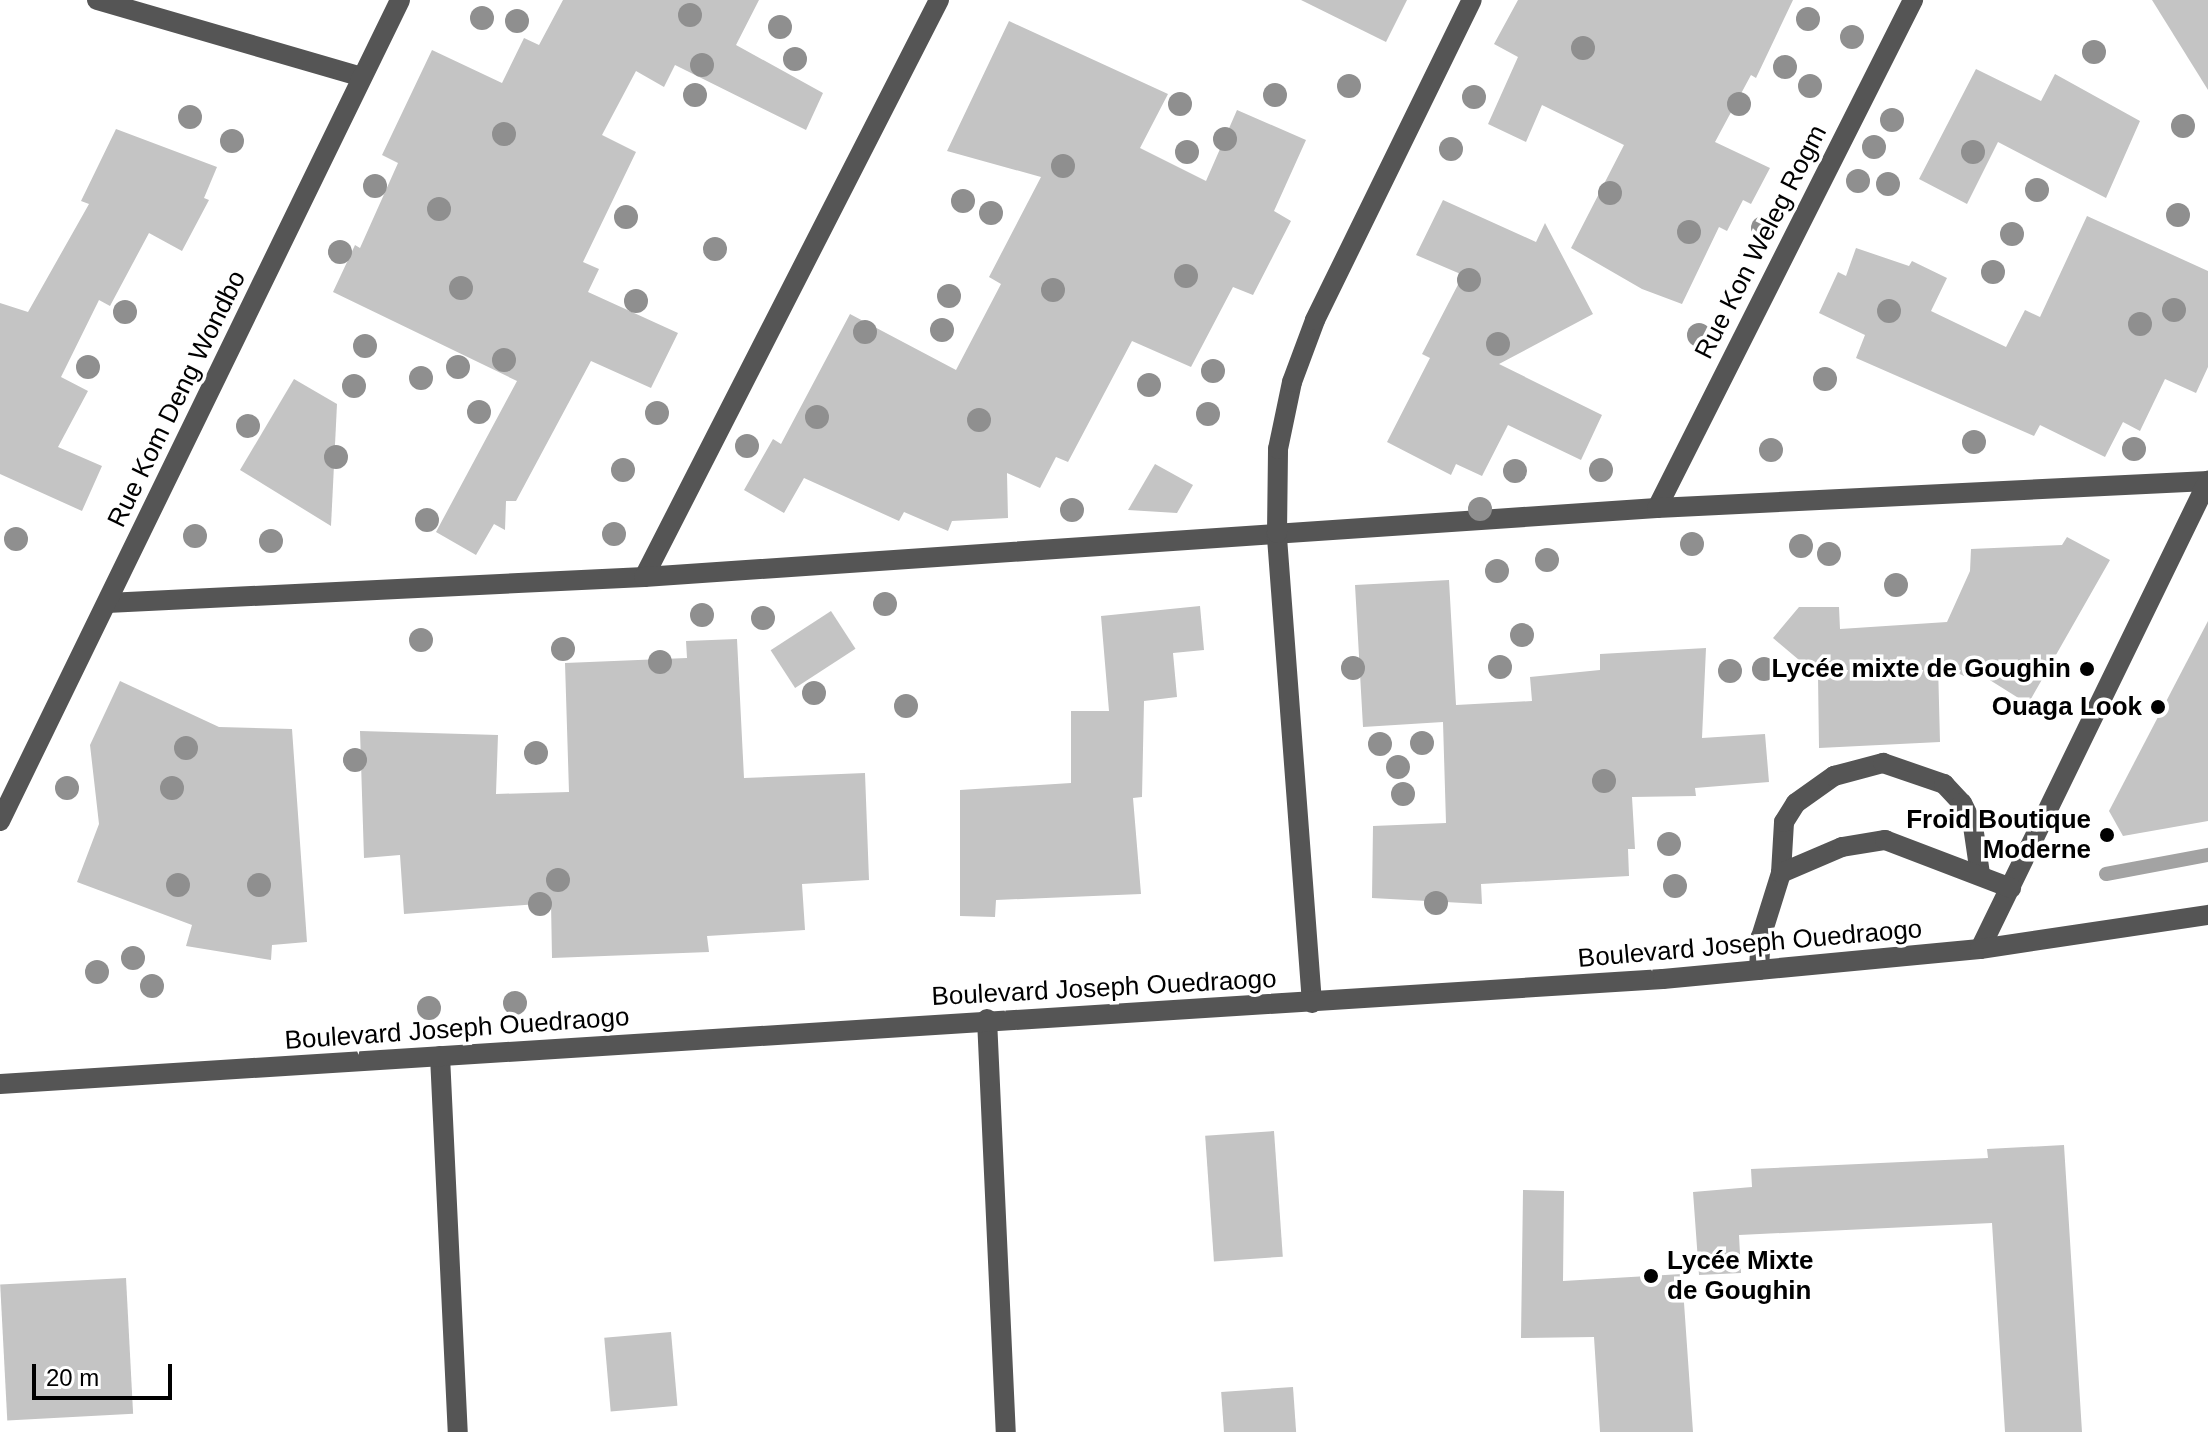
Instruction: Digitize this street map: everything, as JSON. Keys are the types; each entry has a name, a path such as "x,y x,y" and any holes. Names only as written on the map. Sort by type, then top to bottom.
{"street":[{"path":"97,0 362,77"},
{"name":"Rue Kom Deng Wondbo","path":"0,821 400,0"},
{"path":"644,577 939,0"},
{"path":"1312,1003 1277,533 1278,449 1297,370 1315,320 1472,0"},
{"name":"Rue Kon Weleg Rogm","path":"1657,508 1913,0"},
{"path":"107,603 644,577 1657,508 2208,481 1980,949"},
{"path":"1759,970 1761,937 1781,873 1784,822 1796,803 1834,776 1883,763 1944,784 1962,803 1973,826 1980,874"},
{"path":"1781,873 1842,847 1885,840 2011,888"},
{"name":"Boulevard Joseph Ouedraogo","path":"0,1084 987,1019 1312,1003 1759,970 1980,949 2208,915"},
{"path":"987,1019 1006,1432"},
{"path":"440,1056 458,1432"}],"building":[{"path":"563,0 759,0 736,45 823,93 806,130 675,65 664,87 636,71 602,135 636,152 583,262 599,269 588,292 678,333 651,388 591,361 516,501 506,501 505,530 494,524 476,555 436,532 517,381 333,292 355,245 360,248 398,163 382,155 432,50 502,83 524,38 539,45"},
{"path":"1301,0 1407,0 1386,42"},
{"path":"1518,0 1793,0 1756,78 1751,75 1715,142 1770,168 1751,204 1743,200 1727,231 1719,227 1682,304 1642,289 1571,248 1624,145 1542,105 1526,142 1488,124 1518,57 1494,44"},
{"path":"2152,0 2208,0 2208,90"},
{"path":"1009,21 1168,94 1140,148 1206,181 1237,110 1306,140 1274,211 1291,221 1253,295 1233,287 1191,367 1132,341 1068,462 1056,457 1040,488 1007,473 1008,518 952,521 948,531 904,512 899,521 804,478 784,513 744,490 773,439 781,444 850,314 956,370 1001,284 989,277 1041,177 947,151"},
{"path":"1976,69 2041,101 2055,74 2140,121 2106,198 1998,142 1967,204 1919,179"},
{"path":"116,129 217,167 204,198 209,200 182,251 149,233 110,306 99,300 61,377 88,391 58,447 102,466 82,511 0,474 0,303 28,312 89,204 81,201"},
{"path":"1443,200 1536,242 1545,223 1593,314 1499,364 1602,415 1581,460 1508,425 1482,476 1456,464 1451,475 1387,442 1430,358 1422,354 1463,275 1416,255"},
{"path":"2087,216 2208,271 2208,367 2196,393 2165,379 2140,431 2123,422 2105,457 2040,425 2034,436 1856,358 1865,335 1819,313 1838,272 1846,276 1856,248 1909,266 1912,261 1947,278 1931,311 2006,347 2025,310 2040,317"},
{"path":"294,379 337,404 331,526 240,470"},
{"path":"1155,464 1193,485 1177,513 1128,510"},
{"path":"2067,537 2110,560 2028,704 1969,667 1964,676 1938,664 1940,742 1819,748 1818,676 1773,638 1799,607 1839,607 1840,629 1947,622 1970,571 1971,549 2062,545"},
{"path":"1449,580 1456,705 1532,701 1530,677 1600,670 1600,654 1706,648 1702,738 1765,734 1769,782 1695,788 1696,796 1632,797 1635,849 1628,849 1629,876 1481,884 1482,904 1372,898 1373,826 1446,823 1443,722 1363,727 1355,585"},
{"path":"1200,606 1204,650 1173,653 1177,697 1144,701 1142,797 1133,798 1141,894 996,900 995,917 960,916 960,790 1071,783 1071,711 1109,711 1101,616"},
{"path":"831,611 856,649 795,688 771,650"},
{"path":"2208,621 2208,821 2123,836 2109,811"},
{"path":"737,639 744,778 865,773 869,880 802,884 805,930 707,936 709,952 552,958 551,903 404,914 400,855 364,858 360,731 498,735 496,794 569,792 565,663 687,658 686,641"},
{"path":"120,681 219,727 292,729 307,942 272,945 271,960 186,946 192,925 77,882 99,824 90,745"},
{"path":"1274,1131 1283,1257 1214,1262 1205,1136"},
{"path":"2064,1145 2082,1432 2005,1432 1992,1223 1739,1235 1741,1273 1699,1275 1693,1192 1752,1187 1751,1169 1988,1158 1987,1149"},
{"path":"1523,1190 1564,1191 1563,1281 1682,1274 1693,1432 1600,1432 1594,1337 1521,1338"},
{"path":"126,1278 133,1414 7,1420 0,1285"},
{"path":"671,1332 677,1406 611,1412 604,1338"},
{"path":"1293,1387 1296,1432 1224,1432 1221,1392"}],"waterway":[{"path":"2106,874 2208,855"}],"place":[{"name":"Lycée mixte de Goughin","path":"2087,669"},
{"name":"Ouaga Look","path":"2158,707"},
{"name":"Froid Boutique Moderne","path":"2107,835"},
{"name":"Lycée Mixte de Goughin","path":"1651,1276"}]}
